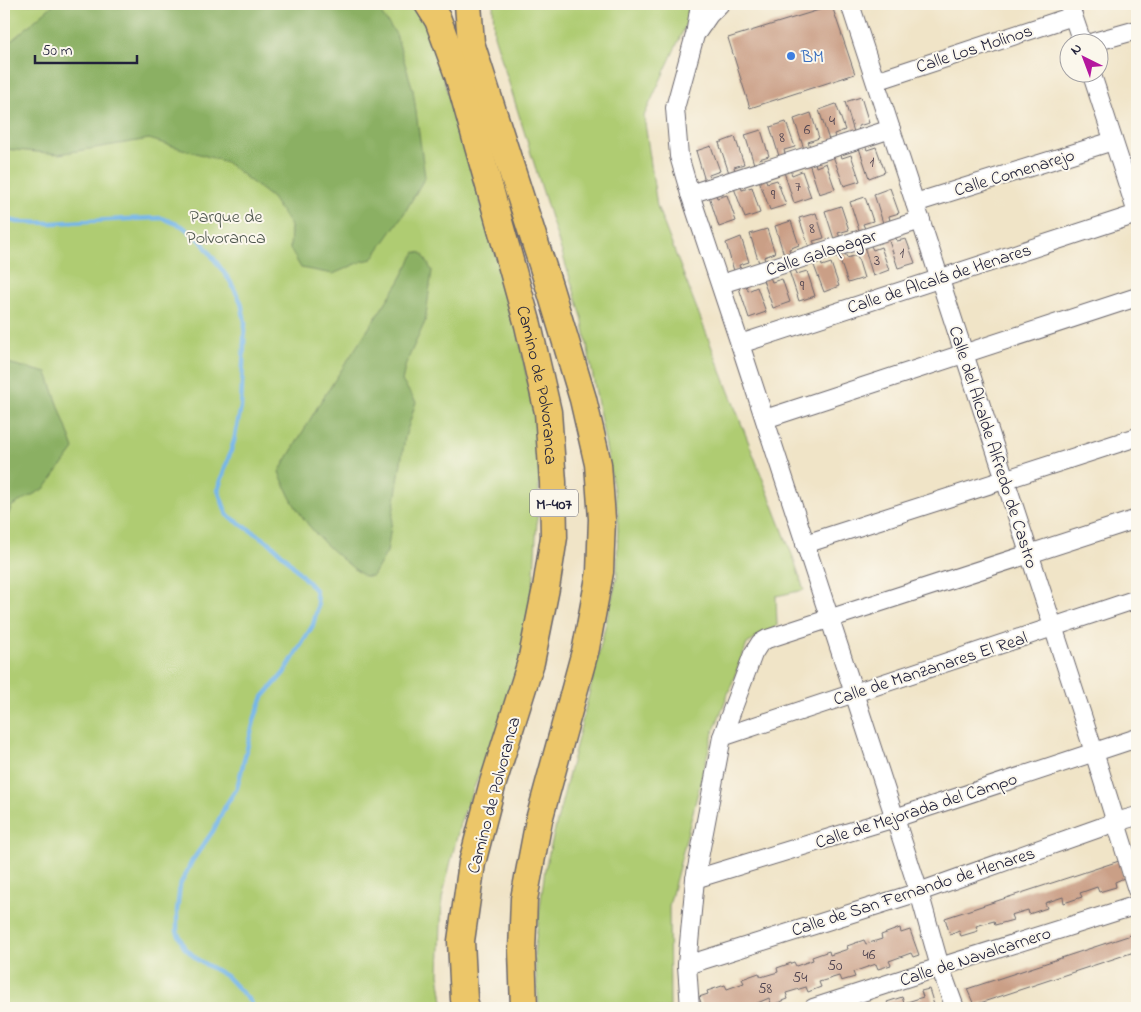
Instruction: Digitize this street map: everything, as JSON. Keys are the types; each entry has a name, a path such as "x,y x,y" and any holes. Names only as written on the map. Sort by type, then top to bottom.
{"highway":[{"name":"Camino de Polvoranca","path":"428,4 438,20 458,75 528,325 548,412 553,482 554,537 531,662 492,786 472,863 462,941 465,1005"},
{"name":"Camino de Polvoranca","path":"468,4 472,43 584,399 598,464 602,519 600,572 586,648 539,820 524,899 522,951 524,1008"}],"street":[{"path":"700,4 695,35 675,108 679,156 919,892 940,967 954,1008"},
{"path":"695,35 708,15 720,4"},
{"name":"Calle del Alcalde Alfredo de Castro","path":"850,4 1094,752 1137,890"},
{"path":"1071,10 1079,32"},
{"name":"Calle Los Molinos","path":"876,81 1071,10"},
{"path":"1108,38 1137,30"},
{"path":"1095,82 1137,213"},
{"path":"690,194 891,129"},
{"name":"Calle Comenarejo","path":"915,203 1113,141"},
{"name":"Calle de Alcalá de Henares","path":"740,344 1137,213"},
{"name":"Calle Galapagar","path":"721,284 921,220"},
{"path":"764,419 1137,297"},
{"path":"805,544 1137,437"},
{"path":"690,1008 687,965 695,880 722,737 752,654 757,646 763,641 830,618 1137,518"},
{"name":"Calle de Manzanares El Real","path":"722,737 1137,599"},
{"name":"Calle de Mejorada del Campo","path":"695,880 895,818 1137,738"},
{"name":"Calle de San Fernando de Henares","path":"687,965 919,892 1137,816"},
{"name":"Calle de Navalcarnero","path":"813,1008 1137,905"}],"green space":[{"name":"Parque de Polvoranca","path":"4,4 412,4 428,28 518,331 541,451 531,625 505,711 461,820 442,898 439,974 444,1008 4,1008"},
{"path":"54,4 374,4 396,34 413,90 425,177 405,212 372,259 333,274 301,268 290,249 291,226 272,198 226,162 149,139 59,154 4,149 4,47"},
{"path":"493,4 692,4 694,7 644,116 657,206 793,557 804,590 776,596 777,626 747,644 713,733 669,906 670,1008 539,1008 534,954 545,869 617,577 618,513 582,317 494,35"},
{"path":"415,252 422,253 432,271 425,322 406,363 402,381 416,402 405,437 387,552 373,576 364,576 344,561 317,535 301,515 288,493 279,472 321,401 399,282"},
{"path":"4,362 47,373 74,449 45,488 12,506 4,524"}],"building":[{"name":"BM","path":"832,6 855,74 750,108 728,38"},
{"path":"861,97 869,123 858,126 859,130 854,132 845,102"},
{"path":"836,104 845,130 834,134 835,138 829,140 819,110"},
{"path":"811,113 819,138 808,142 810,146 804,149 794,119"},
{"path":"786,122 795,147 784,150 785,154 779,156 770,127"},
{"path":"761,130 769,156 759,159 760,162 754,164 745,135"},
{"path":"735,137 744,164 734,167 735,171 729,173 719,143"},
{"path":"865,145 867,150 876,147 885,172 869,178 859,148"},
{"path":"711,146 720,171 709,175 710,179 705,181 696,151"},
{"path":"840,153 842,158 851,155 860,181 844,186 833,156"},
{"path":"815,162 816,167 826,163 835,189 819,194 809,163"},
{"path":"790,170 792,175 802,171 811,197 794,203 784,172"},
{"path":"765,178 767,183 777,180 786,205 770,210 759,180"},
{"path":"741,186 742,190 752,187 760,213 745,218 734,188"},
{"path":"890,188 899,213 889,216 890,221 883,223 874,194"},
{"path":"716,194 717,198 727,195 736,221 719,227 709,196"},
{"path":"865,197 873,221 863,224 865,229 859,230 850,202"},
{"path":"841,206 849,230 838,233 840,237 834,239 825,211"},
{"path":"816,213 824,238 813,241 815,245 809,247 799,218"},
{"path":"791,221 799,245 789,249 790,253 784,255 775,226"},
{"path":"767,229 775,253 764,257 765,261 759,263 750,234"},
{"path":"895,236 897,241 906,239 915,263 898,268 888,238"},
{"path":"741,237 749,262 739,265 740,269 734,271 726,243"},
{"path":"870,244 873,250 881,247 889,270 873,276 864,246"},
{"path":"845,253 847,258 857,255 864,278 848,283 838,255"},
{"path":"821,261 822,266 831,263 839,286 824,292 813,263"},
{"path":"795,269 797,274 807,271 815,296 799,301 789,271"},
{"path":"770,277 772,282 782,279 790,302 773,308 763,280"},
{"path":"746,285 748,291 757,287 766,312 749,318 739,288"},
{"path":"1119,861 1124,878 1115,882 1116,887 1099,892 1097,887 1080,893 1082,897 1064,903 1063,897 1045,903 1047,908 1029,914 1028,910 1011,915 1013,920 995,925 994,921 976,926 978,931 961,936 959,931 950,935 945,918"},
{"path":"900,928 901,933 910,930 919,955 913,957 911,953 889,961 891,965 878,969 876,964 853,972 855,977 841,981 839,976 819,982 821,987 808,992 806,987 786,993 788,999 772,1005 769,998 753,1005 753,1008 703,1008 699,997 708,994 707,991 725,985 727,989 744,983 742,979 759,973 761,977 778,972 777,968 794,962 796,966 813,960 812,957 829,951 830,955 848,949 847,946 864,940 866,944 882,939 881,935"},
{"path":"1137,933 1137,951 974,1005 967,989"},
{"path":"929,989 935,1008 890,1008 887,1002 902,997 904,1003 923,997 921,991"}],"waterway":[{"path":"4,219 18,222 52,223 162,218 182,226 201,241 230,281 241,302 245,322 241,407 234,441 218,490 227,515 270,543 284,556 315,590 318,606 313,625 284,673 263,697 255,717 237,788 213,831 192,861 180,885 177,931 184,947 198,960 226,976 250,1001 252,1008"}],"place":[{"name":"BM","path":"791,56"}]}
